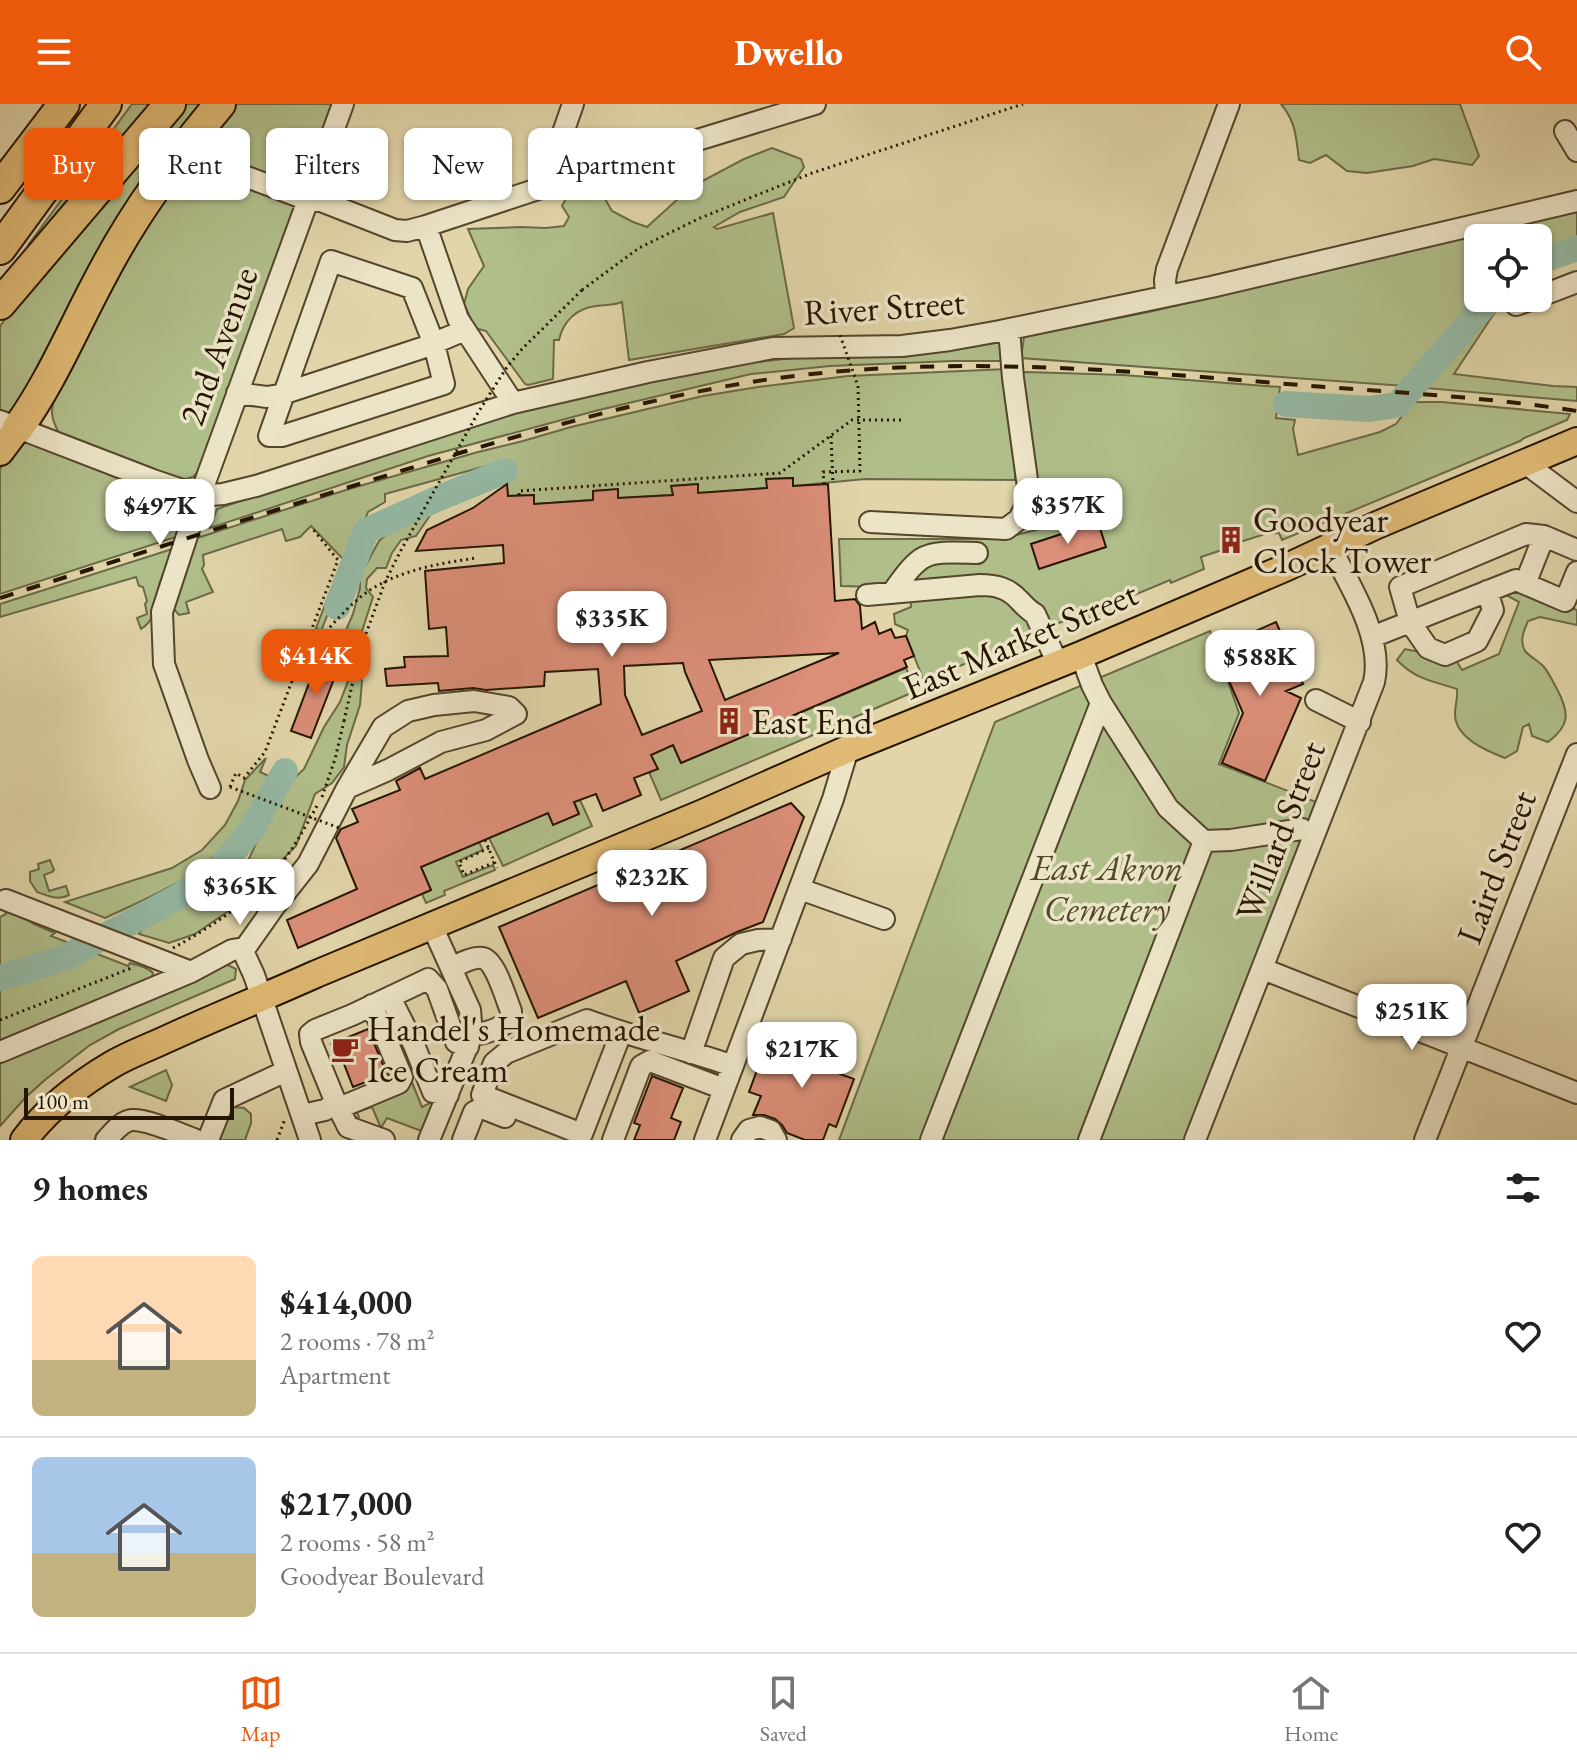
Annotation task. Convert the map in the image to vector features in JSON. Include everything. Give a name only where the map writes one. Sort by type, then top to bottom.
[{"type":"highway","points":[[0,177],[46,104]]},
{"type":"highway","points":[[0,188],[64,104]]},
{"type":"highway","points":[[0,249],[106,104]]},
{"type":"highway","points":[[0,304],[170,104]]},
{"type":"highway","points":[[6,434],[37,401],[130,224],[160,178],[220,104]]},
{"type":"main road","name":"East Market Street","points":[[24,1140],[56,1104],[113,1064],[219,1015],[703,813],[848,749],[1061,663],[1577,441]]},
{"type":"street","name":"2nd Avenue","points":[[334,128],[343,104]]},
{"type":"street","points":[[564,128],[573,104]]},
{"type":"street","points":[[703,134],[774,111],[815,104]]},
{"type":"street","points":[[1166,296],[1167,269],[1229,104]]},
{"type":"street","points":[[1565,131],[1577,151]]},
{"type":"street","points":[[308,200],[321,201],[395,230],[407,231],[528,192]]},
{"type":"street","name":"2nd Avenue","points":[[220,787],[198,760],[164,664],[162,612],[200,496],[308,200]]},
{"type":"street","name":"River Street","points":[[1511,224],[1577,201]]},
{"type":"street","points":[[426,226],[455,311],[513,403]]},
{"type":"street","name":"River Street","points":[[200,496],[256,486],[513,403],[648,372],[773,348],[902,346],[950,340],[1464,236]]},
{"type":"street","points":[[331,261],[412,288],[434,344],[444,384],[282,436],[269,436],[331,261]]},
{"type":"street","points":[[1552,292],[1577,282]]},
{"type":"street","points":[[870,522],[1006,529],[1019,519],[1025,507],[1028,487],[1009,329]]},
{"type":"street","points":[[237,393],[267,397],[283,394],[434,344],[465,330]]},
{"type":"street","points":[[6,434],[200,496]]},
{"type":"street","points":[[1525,463],[1577,502]]},
{"type":"street","points":[[1487,591],[1493,610],[1477,641],[1445,655],[1428,648],[1410,622],[1400,587],[1526,534],[1544,536],[1577,550]]},
{"type":"street","points":[[1525,584],[1544,536]]},
{"type":"street","name":"Willard Street","points":[[1195,1140],[1360,722],[1377,671],[1372,637],[1353,590],[1330,547]]},
{"type":"street","points":[[892,593],[910,567],[923,556],[940,552],[977,553]]},
{"type":"street","points":[[1372,637],[1516,580],[1565,601],[1577,572]]},
{"type":"street","points":[[867,595],[980,585],[995,585],[1008,590],[1028,609],[1026,620],[1061,663],[1092,685],[1168,808],[1204,841],[1302,829]]},
{"type":"street","points":[[1316,700],[1360,722]]},
{"type":"street","points":[[243,951],[308,864],[347,788],[383,727],[408,711],[474,701],[509,707],[516,714],[486,730],[441,742],[347,788]]},
{"type":"street","points":[[931,1140],[1101,703]]},
{"type":"street","points":[[705,1140],[833,799],[848,749]]},
{"type":"street","name":"Laird Street","points":[[1425,1140],[1577,754]]},
{"type":"street","points":[[1089,1140],[1204,841]]},
{"type":"street","points":[[800,889],[884,919]]},
{"type":"street","points":[[6,900],[191,972]]},
{"type":"street","points":[[429,1140],[470,1041],[470,1010],[432,926]]},
{"type":"street","points":[[691,1053],[724,958],[741,944],[781,939]]},
{"type":"street","points":[[0,1052],[191,972],[238,949],[243,951],[254,975],[286,1071],[297,1115],[310,1140]]},
{"type":"street","points":[[384,1140],[348,1127],[310,1034],[428,979],[437,989],[456,1042],[470,1041],[507,1024],[511,1011],[492,964],[479,957],[451,968]]},
{"type":"street","points":[[1263,969],[1577,1093]]},
{"type":"street","points":[[381,1001],[414,1045],[433,1092],[448,1095]]},
{"type":"street","points":[[297,1115],[325,1110],[399,1083],[402,1077],[381,1001]]},
{"type":"street","points":[[621,1033],[582,1134],[482,1095],[494,1063],[506,1053],[587,1020],[733,1066]]},
{"type":"street","points":[[613,1140],[641,1066],[650,1061],[724,1089]]},
{"type":"street","points":[[208,1140],[224,1100],[286,1071]]},
{"type":"street","points":[[463,1140],[474,1112],[482,1108],[567,1140]]},
{"type":"street","points":[[106,1140],[121,1125],[132,1120],[196,1140]]},
{"type":"street","points":[[742,1140],[749,1130],[760,1127],[771,1131],[776,1140]]},
{"type":"path","points":[[0,1020],[156,957],[218,921],[263,885],[281,863],[322,798],[335,759],[360,650],[385,582],[400,552],[507,367],[582,290],[639,248],[700,218],[812,173],[1023,104]]},
{"type":"path","points":[[824,484],[823,472],[860,471],[858,386],[840,335]]},
{"type":"path","points":[[519,495],[519,491],[779,476],[852,420],[904,420]]},
{"type":"path","points":[[831,436],[833,483]]},
{"type":"path","points":[[312,528],[338,560],[265,752],[244,778],[236,773],[220,787],[342,829]]},
{"type":"path","points":[[311,634],[321,637],[375,587],[427,565],[476,558]]},
{"type":"path","points":[[485,840],[497,868]]},
{"type":"path","points":[[489,848],[459,862],[464,875],[495,862]]},
{"type":"path","points":[[277,1140],[285,1119],[297,1115]]},
{"type":"green space","points":[[132,104],[162,104],[123,146],[123,128],[114,128]]},
{"type":"green space","points":[[183,104],[209,104],[194,128],[163,128]]},
{"type":"green space","points":[[231,104],[335,104],[326,128],[266,128],[266,200],[299,200],[199,471],[193,477],[182,480],[59,433],[52,415],[57,387],[139,226],[159,200],[250,200],[250,128],[213,128]]},
{"type":"green space","points":[[1281,104],[1460,104],[1479,156],[1472,165],[1434,159],[1413,166],[1367,173],[1347,171],[1326,155],[1310,163],[1299,160],[1292,124]]},
{"type":"green space","points":[[772,148],[801,159],[804,167],[784,197],[740,212],[714,227],[717,229],[773,213],[794,328],[784,334],[629,360],[622,302],[589,307],[572,317],[559,340],[554,340],[553,379],[528,385],[486,331],[475,328],[464,304],[468,289],[484,266],[468,229],[564,226],[569,217],[562,206],[565,200],[606,200],[612,211],[647,227],[677,200],[703,200],[703,181]]},
{"type":"green space","points":[[139,156],[139,200],[148,200],[11,416],[0,410],[0,326],[102,200],[123,200],[123,175]]},
{"type":"green space","points":[[61,200],[74,200],[34,243],[29,244]]},
{"type":"green space","points":[[1577,210],[1577,237],[1552,246],[1552,224],[1520,224]]},
{"type":"green space","points":[[1464,238],[1464,312],[1469,312],[1405,386],[1021,358],[1024,337],[1153,311]]},
{"type":"green space","points":[[1484,312],[1495,312],[1454,374],[1577,387],[1577,401],[1425,388],[1470,326]]},
{"type":"green space","points":[[1002,342],[1005,361],[830,366],[751,374],[595,411],[428,456],[210,528],[217,509],[492,415],[714,367],[801,357],[931,353]]},
{"type":"green space","points":[[1007,369],[1016,435],[1015,480],[865,479],[793,486],[792,478],[767,479],[767,488],[698,493],[697,484],[672,486],[673,495],[618,498],[618,489],[594,491],[593,500],[534,504],[533,495],[508,496],[504,461],[385,494],[385,502],[368,512],[321,631],[316,628],[343,559],[311,526],[300,537],[286,541],[282,529],[203,555],[202,569],[213,592],[186,602],[189,613],[179,615],[173,608],[197,538],[478,452],[703,396],[758,387],[848,376]]},
{"type":"green space","points":[[1019,373],[1123,375],[1280,387],[1276,418],[1295,420],[1293,429],[1298,455],[1380,432],[1396,424],[1412,402],[1570,414],[1567,420],[1520,441],[1282,540],[1279,533],[1240,542],[1237,531],[1221,534],[1225,549],[1201,557],[1204,569],[1110,605],[1111,609],[1078,623],[1076,617],[1050,626],[924,681],[906,636],[908,630],[895,624],[894,614],[911,607],[910,588],[841,586],[839,539],[1000,539],[1048,527],[1036,480]]},
{"type":"green space","points":[[28,440],[179,499],[183,504],[183,516],[176,537],[0,594],[0,469],[19,444]]},
{"type":"green space","points":[[413,514],[431,514],[416,536],[401,540],[386,568],[377,568],[367,579],[366,588],[373,597],[353,659],[347,663],[340,660],[340,644],[353,614],[360,576],[379,541]]},
{"type":"green space","points":[[172,549],[159,585],[156,609],[141,629],[137,618],[147,614],[147,601],[136,577],[0,617],[0,604]]},
{"type":"green space","points":[[1523,589],[1577,610],[1577,625],[1540,617],[1528,621],[1523,647],[1549,675],[1564,705],[1566,718],[1561,730],[1548,742],[1532,736],[1529,724],[1523,727],[1517,751],[1505,758],[1473,742],[1460,730],[1455,714],[1457,689],[1418,676],[1397,660],[1405,649],[1455,659],[1462,670],[1499,654],[1519,602],[1508,596],[1510,592]]},
{"type":"green space","name":"East Akron Cemetery","points":[[1210,631],[1239,713],[1219,764],[1316,802],[1184,1140],[839,1140],[995,722]]},
{"type":"green space","points":[[906,668],[916,691],[661,800],[649,772],[651,755],[673,745],[681,763]]},
{"type":"green space","points":[[350,676],[359,676],[362,681],[360,705],[347,745],[344,767],[332,783],[315,794],[296,846],[263,882],[195,934],[169,943],[139,934],[150,919],[190,900],[213,885],[233,865],[248,861],[287,785],[304,769],[340,702]]},
{"type":"green space","points":[[266,758],[260,772],[269,776],[244,821],[221,850],[192,874],[105,918],[65,902],[172,868],[202,850],[225,825],[245,780]]},
{"type":"green space","points":[[580,800],[592,826],[503,866],[489,838],[548,813],[554,824],[579,814],[574,802]]},
{"type":"green space","points":[[479,842],[483,850],[456,862],[463,877],[493,865],[495,870],[444,891],[445,895],[426,903],[422,894],[431,890],[421,867]]},
{"type":"green space","points":[[50,860],[54,870],[44,875],[49,891],[66,886],[69,895],[65,897],[37,892],[30,881],[30,872],[39,869],[38,864]]},
{"type":"green space","points":[[4,905],[55,933],[51,936],[128,966],[130,963],[145,968],[153,973],[152,977],[0,1043],[0,917],[6,914]]},
{"type":"green space","points":[[226,964],[236,969],[235,979],[119,1029],[90,1045],[26,1097],[0,1126],[0,1061]]},
{"type":"green space","points":[[166,1070],[172,1085],[166,1101],[130,1087]]},
{"type":"green space","points":[[409,1075],[422,1107],[432,1102],[436,1110],[424,1132],[387,1118],[381,1128],[372,1107],[357,1112],[359,1117],[354,1119],[350,1110]]},
{"type":"green space","points":[[232,1107],[244,1108],[251,1114],[245,1140],[219,1140],[229,1111]]},
{"type":"building","name":"East End","points":[[793,478],[793,486],[828,484],[835,601],[855,599],[860,606],[862,629],[875,622],[879,634],[891,629],[895,638],[906,636],[914,656],[904,660],[907,667],[681,763],[673,745],[651,755],[658,769],[634,778],[641,795],[603,811],[596,794],[574,802],[579,814],[553,825],[548,813],[421,867],[431,890],[298,948],[287,920],[357,889],[336,838],[341,829],[358,822],[352,809],[400,790],[396,781],[420,768],[425,779],[601,704],[598,669],[545,672],[544,686],[439,691],[438,683],[387,686],[385,669],[405,667],[404,657],[448,656],[446,627],[429,629],[425,571],[504,563],[503,545],[416,551],[427,530],[473,508],[507,484],[508,496],[534,495],[534,504],[593,500],[593,491],[618,489],[618,498],[673,495],[671,486],[698,484],[698,493],[767,488],[766,479]],"holes":[[[839,653],[725,700],[709,660]],[[683,663],[702,711],[642,735],[625,695],[624,666]]]},
{"type":"building","points":[[1098,522],[1106,547],[1039,569],[1031,544]]},
{"type":"building","points":[[1276,622],[1303,684],[1286,691],[1301,698],[1265,781],[1222,763],[1243,713],[1215,649]]},
{"type":"building","points":[[323,656],[343,663],[311,738],[291,731],[314,670],[317,672]]},
{"type":"building","points":[[791,803],[804,817],[763,922],[676,961],[689,991],[639,1013],[626,981],[538,1018],[499,927]]},
{"type":"building","points":[[368,1029],[387,1074],[353,1087],[342,1059],[337,1060],[331,1044]]},
{"type":"building","points":[[784,1039],[845,1062],[840,1074],[854,1079],[836,1127],[829,1124],[823,1140],[805,1140],[787,1133],[775,1119],[753,1115],[761,1096],[749,1092],[763,1054],[776,1059]]},
{"type":"building","points":[[652,1076],[683,1088],[671,1118],[681,1122],[674,1140],[634,1140],[640,1125],[634,1123]]},
{"type":"waterway","points":[[1552,257],[1577,248]]},
{"type":"waterway","points":[[1286,404],[1369,409],[1397,405],[1479,312]]},
{"type":"waterway","points":[[337,607],[366,531],[505,471]]},
{"type":"waterway","points":[[0,978],[64,958],[176,898],[218,871],[251,830],[285,771]]},
{"type":"railway","points":[[0,598],[527,434],[656,400],[793,376],[934,366],[1075,369],[1432,395],[1577,411]]},
{"type":"place","name":"Goodyear Clock Tower","points":[[1231,540]]},
{"type":"place","name":"East End","points":[[729,721]]},
{"type":"place","name":"Handel's Homemade Ice Cream","points":[[345,1049]]}]
